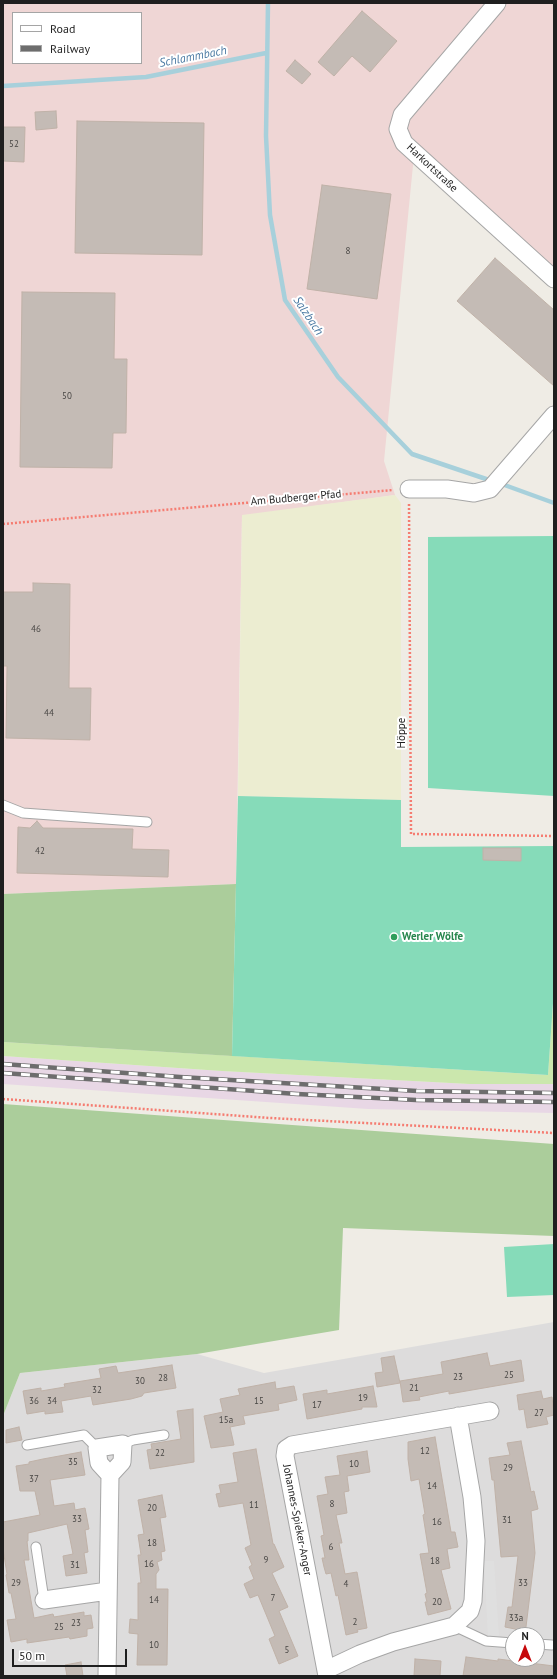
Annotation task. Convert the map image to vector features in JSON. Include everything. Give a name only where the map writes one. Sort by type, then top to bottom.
[{"type":"street","name":"Harkortstraße","points":[[497,3],[402,115],[398,129],[404,143],[554,280]]},
{"type":"street","points":[[409,489],[447,489],[474,493],[490,489],[554,415]]},
{"type":"street","name":"Johannes-Spieker-Anger","points":[[458,1416],[472,1497],[476,1541],[473,1601],[470,1611],[454,1626],[393,1642],[360,1654],[327,1673],[285,1456],[286,1449],[292,1445],[458,1416],[490,1411]]},
{"type":"street","points":[[107,1676],[110,1475],[122,1462],[123,1444],[97,1448],[99,1463],[110,1475]]},
{"type":"street","points":[[44,1600],[108,1590]]},
{"type":"lane","points":[[3,805],[23,813],[147,822]]},
{"type":"lane","points":[[27,1445],[84,1435],[97,1448]]},
{"type":"lane","points":[[123,1444],[133,1440],[164,1435]]},
{"type":"lane","points":[[36,1547],[44,1600]]},
{"type":"lane","points":[[454,1626],[486,1641],[505,1642]]},
{"type":"lane","points":[[545,1645],[552,1645]]},
{"type":"path","name":"Am Budberger Pfad","points":[[3,524],[409,489]]},
{"type":"path","name":"Höppe","points":[[409,489],[411,834],[554,836]]},
{"type":"path","points":[[3,1098],[270,1118],[554,1133]]},
{"type":"shaded area","points":[[3,3],[554,3],[554,288],[414,155],[384,461],[395,495],[242,516],[236,884],[3,894]]},
{"type":"shaded area","points":[[3,1056],[222,1071],[470,1084],[554,1084],[554,1113],[368,1109],[3,1084]]},
{"type":"shaded area","points":[[554,1322],[554,1676],[3,1676],[3,1416],[20,1373],[197,1354],[264,1373]]},
{"type":"shaded area","points":[[484,1561],[494,1561],[499,1637],[488,1637]]},
{"type":"green space","points":[[395,495],[401,503],[401,800],[238,796],[242,515]]},
{"type":"green space","points":[[554,536],[554,796],[428,788],[428,537]]},
{"type":"green space","name":"Werler Wölfe","points":[[238,796],[401,800],[401,847],[554,846],[554,989],[548,1075],[232,1056]]},
{"type":"green space","points":[[236,884],[232,1056],[3,1042],[3,894]]},
{"type":"green space","points":[[554,989],[554,1084],[470,1084],[222,1071],[3,1056],[3,1042],[548,1075]]},
{"type":"green space","points":[[3,1104],[554,1144],[554,1236],[343,1228],[339,1330],[197,1354],[20,1373],[3,1416]]},
{"type":"green space","points":[[554,1244],[554,1295],[507,1297],[504,1247]]},
{"type":"building","points":[[362,11],[397,41],[370,72],[352,56],[334,76],[318,62]]},
{"type":"building","points":[[295,60],[311,74],[302,84],[286,71]]},
{"type":"building","points":[[56,111],[57,128],[36,130],[35,112]]},
{"type":"building","points":[[77,121],[204,123],[202,255],[75,253]]},
{"type":"building","points":[[3,127],[25,127],[24,162],[3,161]]},
{"type":"building","points":[[322,185],[391,194],[377,299],[307,289]]},
{"type":"building","points":[[495,258],[554,310],[554,386],[457,301]]},
{"type":"building","points":[[22,292],[115,293],[114,359],[127,359],[126,433],[113,433],[112,468],[20,467]]},
{"type":"building","points":[[33,583],[70,584],[69,688],[91,688],[90,740],[6,738],[7,666],[3,666],[3,592],[33,592]]},
{"type":"building","points":[[37,821],[43,828],[133,829],[132,849],[169,850],[168,877],[17,873],[18,827],[30,828]]},
{"type":"building","points":[[483,848],[521,848],[521,861],[483,860]]},
{"type":"building","points":[[487,1353],[490,1366],[521,1360],[524,1381],[449,1394],[449,1391],[419,1397],[420,1400],[403,1402],[400,1381],[443,1374],[441,1362]]},
{"type":"building","points":[[394,1356],[400,1383],[377,1387],[375,1373],[383,1372],[381,1358]]},
{"type":"building","points":[[172,1365],[176,1388],[144,1393],[142,1396],[131,1399],[93,1405],[91,1396],[61,1401],[63,1412],[45,1414],[45,1411],[27,1414],[23,1391],[41,1388],[41,1391],[65,1387],[64,1384],[101,1378],[99,1369],[116,1366],[118,1373]]},
{"type":"building","points":[[275,1382],[276,1389],[294,1386],[297,1400],[278,1404],[279,1410],[243,1416],[245,1424],[230,1427],[234,1445],[211,1448],[204,1416],[223,1412],[220,1399],[240,1395],[238,1389]]},
{"type":"building","points":[[373,1386],[377,1407],[362,1407],[362,1409],[307,1419],[303,1394],[327,1390],[327,1394]]},
{"type":"building","points":[[541,1391],[543,1399],[552,1397],[554,1415],[546,1417],[548,1424],[527,1428],[524,1409],[519,1410],[517,1395]]},
{"type":"building","points":[[193,1409],[194,1462],[150,1469],[147,1450],[152,1449],[151,1444],[181,1439],[177,1411]]},
{"type":"building","points":[[19,1427],[22,1440],[6,1443],[6,1430]]},
{"type":"building","points":[[435,1437],[451,1532],[455,1532],[458,1547],[447,1549],[450,1568],[441,1570],[451,1609],[428,1615],[425,1602],[427,1602],[425,1594],[427,1593],[420,1554],[429,1553],[423,1515],[425,1514],[419,1479],[411,1481],[408,1459],[408,1442]]},
{"type":"building","points":[[521,1441],[531,1492],[534,1491],[538,1509],[531,1511],[535,1553],[526,1627],[505,1627],[508,1607],[512,1607],[518,1556],[501,1557],[494,1480],[492,1480],[489,1458],[510,1455],[507,1443]]},
{"type":"building","points":[[256,1449],[273,1544],[284,1567],[272,1573],[288,1607],[279,1611],[298,1656],[279,1664],[269,1639],[275,1636],[258,1595],[250,1598],[244,1584],[254,1579],[249,1567],[252,1565],[245,1548],[251,1545],[243,1503],[219,1507],[216,1494],[221,1493],[219,1485],[238,1482],[233,1453]]},
{"type":"building","points":[[367,1451],[370,1472],[347,1476],[349,1491],[344,1492],[347,1513],[336,1515],[342,1543],[339,1543],[345,1574],[357,1572],[367,1628],[357,1630],[358,1632],[346,1635],[338,1595],[336,1596],[331,1573],[326,1574],[322,1558],[325,1558],[321,1536],[324,1535],[317,1496],[328,1494],[325,1477],[340,1475],[337,1456]]},
{"type":"building","points":[[81,1452],[85,1475],[50,1480],[54,1506],[74,1503],[75,1510],[85,1508],[89,1529],[85,1530],[88,1552],[84,1553],[87,1573],[66,1576],[63,1556],[73,1554],[67,1524],[28,1533],[27,1541],[29,1560],[24,1560],[34,1618],[53,1614],[54,1617],[84,1612],[84,1616],[91,1615],[93,1628],[87,1629],[87,1636],[70,1639],[69,1637],[27,1643],[27,1639],[11,1642],[7,1620],[16,1619],[6,1575],[3,1549],[3,1522],[40,1515],[35,1491],[20,1491],[16,1466]]},
{"type":"building","points":[[162,1495],[166,1517],[160,1518],[165,1551],[161,1552],[162,1560],[157,1562],[159,1570],[156,1574],[156,1589],[168,1589],[167,1665],[137,1665],[138,1634],[129,1633],[130,1619],[138,1620],[138,1583],[141,1583],[138,1555],[141,1555],[138,1535],[144,1534],[138,1500]]},
{"type":"building","points":[[466,1657],[498,1661],[498,1659],[505,1660],[505,1667],[545,1667],[545,1665],[554,1666],[554,1676],[463,1676]]},
{"type":"building","points":[[415,1659],[441,1661],[440,1676],[414,1676]]},
{"type":"building","points":[[81,1662],[83,1676],[67,1676],[65,1665]]},
{"type":"waterway","name":"Salzbach","points":[[268,3],[266,136],[270,215],[285,300],[338,377],[412,454],[492,481]]},
{"type":"waterway","name":"Schlammbach","points":[[3,86],[146,77],[266,53]]},
{"type":"waterway","name":"Salzbach","points":[[499,483],[554,503]]},
{"type":"railway","points":[[3,1064],[180,1077],[417,1091],[554,1093]]},
{"type":"railway","points":[[3,1073],[297,1094],[416,1100],[554,1102]]},
{"type":"place","name":"Werler Wölfe","points":[[394,937]]}]
